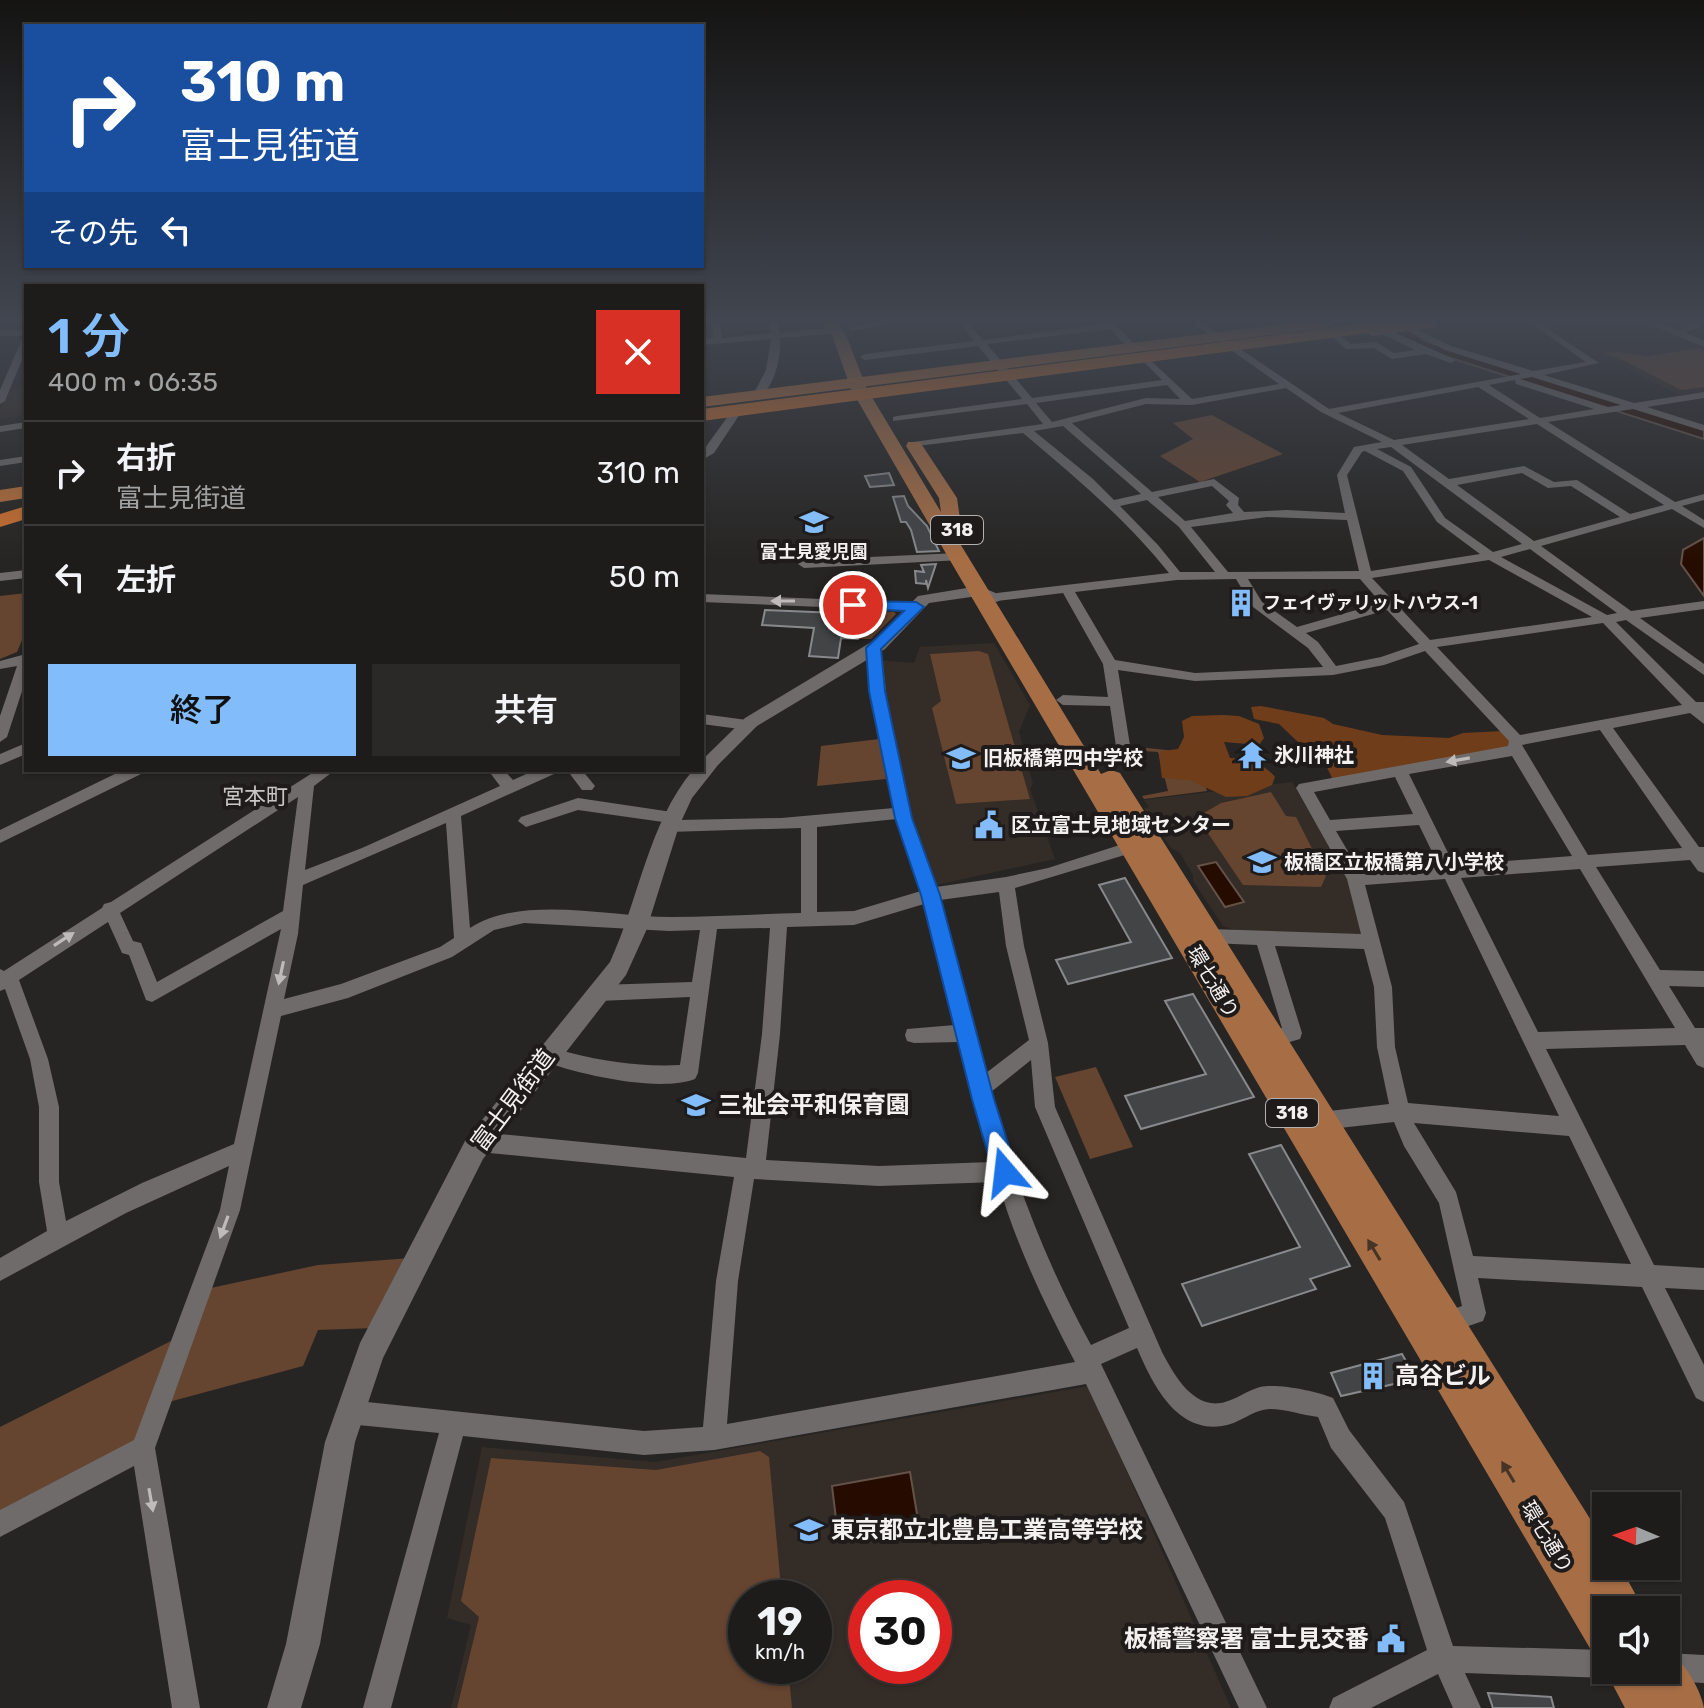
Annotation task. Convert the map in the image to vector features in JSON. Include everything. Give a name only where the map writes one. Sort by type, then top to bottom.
[{"type":"highway","points":[[704,416],[772,403]]},
{"type":"highway","points":[[704,417],[777,403]]},
{"type":"highway","points":[[704,417],[809,403]]},
{"type":"highway","points":[[704,405],[729,410]]},
{"type":"highway","points":[[0,496],[24,492]]},
{"type":"highway","points":[[0,509],[24,503]]},
{"type":"highway","points":[[0,523],[24,515]]},
{"type":"main road","points":[[859,403],[912,494],[947,525]]},
{"type":"main road","name":"環七通り","points":[[869,403],[911,459],[1132,847],[1592,1612]]},
{"type":"main road","points":[[887,403],[897,419],[911,459]]},
{"type":"main road","name":"環七通り","points":[[947,525],[958,557],[1063,700],[1614,1596]]},
{"type":"main road","points":[[1635,1684],[1650,1708]]},
{"type":"main road","points":[[1668,1684],[1683,1708]]},
{"type":"street","points":[[897,419],[1016,403]]},
{"type":"street","points":[[1030,403],[1050,426]]},
{"type":"street","points":[[911,459],[1139,403]]},
{"type":"street","points":[[1314,403],[1394,444],[1704,671]]},
{"type":"street","points":[[1328,412],[1378,403]]},
{"type":"street","points":[[1510,403],[1704,525]]},
{"type":"street","points":[[1587,403],[1610,410]]},
{"type":"street","points":[[1623,403],[1704,428]]},
{"type":"street","points":[[1655,403],[1358,449],[1342,475],[1365,575],[1517,745],[1654,978],[1697,1036],[1704,1059]]},
{"type":"street","points":[[706,454],[729,410]]},
{"type":"street","points":[[1065,422],[1183,525],[1223,574]]},
{"type":"street","points":[[0,429],[24,425]]},
{"type":"street","points":[[1027,431],[1089,481],[1177,576]]},
{"type":"street","points":[[1367,448],[1407,469],[1441,520],[1491,556],[1607,620],[1701,710]]},
{"type":"street","points":[[0,463],[24,459]]},
{"type":"street","points":[[1448,483],[1524,469],[1552,486],[1573,482],[1626,516]]},
{"type":"street","points":[[1112,504],[1214,482],[1235,500],[1232,505],[1240,514]]},
{"type":"street","points":[[707,599],[916,607],[930,596],[1067,589],[1177,576],[1365,575],[1491,556],[1626,516],[1704,497]]},
{"type":"street","points":[[1183,525],[1240,514],[1307,512],[1351,517]]},
{"type":"street","points":[[804,564],[958,557]]},
{"type":"street","points":[[0,577],[24,574]]},
{"type":"street","points":[[1239,574],[1257,604],[1313,645],[1333,671]]},
{"type":"street","points":[[1067,589],[1110,664],[1125,758],[1100,760]]},
{"type":"street","points":[[1296,632],[1389,605]]},
{"type":"street","points":[[1110,664],[1195,677],[1333,671],[1384,661],[1427,646],[1704,605]]},
{"type":"street","name":"富士見街道","points":[[704,771],[747,725],[874,648],[916,607]]},
{"type":"street","points":[[874,648],[884,734],[902,813],[930,895],[980,1089],[1017,1213],[1053,1298],[1089,1365],[1253,1708]]},
{"type":"street","points":[[0,665],[24,659]]},
{"type":"street","points":[[0,737],[22,686]]},
{"type":"street","points":[[1063,700],[1074,698],[1116,702]]},
{"type":"street","points":[[1448,1322],[1475,1313],[1449,1199],[1411,1139],[1400,1112],[1386,1047],[1383,987],[1355,879],[1304,788],[1400,771],[1603,724],[1701,710]]},
{"type":"street","points":[[704,719],[747,725]]},
{"type":"street","points":[[1603,724],[1701,858]]},
{"type":"street","points":[[0,760],[24,749]]},
{"type":"street","points":[[1400,771],[1704,1390]]},
{"type":"street","points":[[0,837],[132,772]]},
{"type":"street","points":[[1,980],[325,772]]},
{"type":"street","points":[[497,772],[510,787]]},
{"type":"street","points":[[295,881],[544,772]]},
{"type":"street","points":[[576,772],[587,786]]},
{"type":"street","name":"富士見街道","points":[[284,1708],[303,1644],[348,1412],[391,1307],[479,1142],[618,968],[637,922],[670,822],[690,786],[703,772]]},
{"type":"street","points":[[186,1708],[143,1448],[230,1210],[291,915],[307,785]]},
{"type":"street","points":[[526,821],[578,804],[670,822],[809,821],[902,813]]},
{"type":"street","points":[[453,813],[463,941]]},
{"type":"street","points":[[1325,826],[1423,819]]},
{"type":"street","points":[[809,821],[809,920]]},
{"type":"street","points":[[273,1010],[342,992],[446,952],[490,924],[524,916],[709,924],[854,918],[930,895],[1006,884],[1132,847]]},
{"type":"street","points":[[1355,879],[1701,858]]},
{"type":"street","points":[[1006,884],[1015,946],[1039,1043],[1045,1107],[1162,1378],[1171,1392],[1189,1407],[1218,1415],[1265,1397],[1325,1406],[1340,1439],[1395,1511],[1444,1659],[1467,1708]]},
{"type":"street","points":[[110,909],[128,948],[135,948],[152,994],[291,915]]},
{"type":"street","points":[[714,1438],[727,1281],[751,1168],[771,1034],[779,921]]},
{"type":"street","points":[[547,1054],[560,1060],[623,1069],[676,1075],[688,1073],[709,924]]},
{"type":"street","points":[[1210,936],[1373,942]]},
{"type":"street","points":[[1264,938],[1293,1033],[1272,1039]]},
{"type":"street","points":[[1654,978],[1704,979]]},
{"type":"street","points":[[1,980],[11,981],[39,1059],[49,1107],[49,1182],[58,1235]]},
{"type":"street","points":[[599,993],[701,989]]},
{"type":"street","points":[[914,1035],[965,1033]]},
{"type":"street","points":[[1532,1041],[1697,1036]]},
{"type":"street","points":[[980,1089],[1039,1043]]},
{"type":"street","points":[[1321,1121],[1400,1112],[1573,1127]]},
{"type":"street","points":[[479,1142],[751,1168],[879,1176],[1005,1172]]},
{"type":"street","points":[[0,1270],[58,1235],[188,1173],[242,1151]]},
{"type":"street","points":[[1465,1266],[1704,1279]]},
{"type":"street","points":[[348,1412],[644,1443],[714,1438],[1089,1365],[1143,1334]]},
{"type":"street","points":[[377,1708],[454,1423]]},
{"type":"street","points":[[0,1524],[143,1448]]},
{"type":"street","points":[[1343,1708],[1430,1662],[1444,1659],[1592,1664]]},
{"type":"street","points":[[1680,1668],[1704,1669]]},
{"type":"shaded area","points":[[2,403],[24,403],[24,415],[0,419]]},
{"type":"shaded area","points":[[1590,403],[1618,403],[1704,430],[1704,439]]},
{"type":"shaded area","points":[[1212,415],[1283,454],[1200,482],[1160,456],[1193,439],[1173,423]]},
{"type":"shaded area","points":[[1704,538],[1704,596],[1681,564],[1683,550]]},
{"type":"shaded area","points":[[24,593],[24,636],[17,652],[0,659],[0,596]]},
{"type":"shaded area","points":[[867,612],[896,614],[871,639],[858,639],[861,619],[866,619]]},
{"type":"shaded area","name":"旧板橋第四中学校","points":[[994,643],[1030,705],[1019,732],[1033,784],[1030,789],[1055,859],[936,885],[908,813],[881,695],[879,660],[914,663],[920,647]]},
{"type":"shaded area","points":[[979,651],[988,654],[1030,799],[956,804],[932,708],[941,701],[930,654]]},
{"type":"shaded area","points":[[1261,706],[1324,718],[1333,724],[1382,735],[1449,738],[1463,733],[1503,731],[1511,741],[1510,747],[1333,780],[1323,759],[1336,758],[1330,746],[1298,742],[1279,724],[1254,719],[1251,707]]},
{"type":"shaded area","points":[[1192,716],[1239,716],[1259,724],[1264,738],[1259,745],[1224,742],[1230,758],[1255,763],[1271,772],[1275,777],[1272,785],[1247,796],[1226,797],[1190,780],[1162,778],[1159,755],[1162,751],[1178,749],[1184,737],[1182,721]]},
{"type":"shaded area","points":[[879,739],[886,779],[817,786],[821,746]]},
{"type":"shaded area","points":[[1128,746],[1195,753],[1207,791],[1144,799],[1142,796],[1168,791],[1158,752],[1128,750]]},
{"type":"shaded area","name":"板橋区立板橋第八小学校","points":[[1292,782],[1344,872],[1361,913],[1365,932],[1355,937],[1240,932],[1223,926],[1193,881],[1193,875],[1180,853],[1171,848],[1144,808],[1149,807],[1144,800]]},
{"type":"shaded area","points":[[1271,792],[1286,816],[1296,817],[1326,876],[1321,887],[1243,885],[1197,817],[1221,803]]},
{"type":"shaded area","points":[[1216,862],[1244,902],[1225,907],[1198,866]]},
{"type":"shaded area","points":[[1096,1067],[1133,1147],[1090,1159],[1055,1077]]},
{"type":"shaded area","points":[[411,1258],[375,1328],[318,1330],[303,1366],[165,1403],[206,1289],[318,1265]]},
{"type":"shaded area","points":[[181,1336],[143,1448],[0,1523],[0,1427]]},
{"type":"shaded area","name":"東京都立北豊島工業高等学校","points":[[1089,1386],[1231,1708],[451,1708],[471,1625],[447,1618],[482,1447],[655,1462]]},
{"type":"shaded area","points":[[760,1451],[769,1457],[780,1580],[728,1580],[728,1684],[790,1684],[792,1708],[457,1708],[479,1617],[461,1601],[491,1458],[656,1470]]},
{"type":"shaded area","points":[[910,1472],[918,1520],[838,1535],[832,1486]]},
{"type":"building","points":[[889,473],[894,485],[870,487],[865,476]]},
{"type":"building","points":[[904,496],[908,506],[927,526],[939,551],[917,552],[911,530],[906,522],[901,522],[893,497]]},
{"type":"building","points":[[936,564],[928,588],[926,580],[926,584],[916,583],[915,571],[924,572],[921,565]]},
{"type":"building","points":[[765,610],[861,614],[858,639],[841,638],[838,658],[809,656],[814,628],[762,625]]},
{"type":"building","points":[[1125,878],[1172,958],[1068,984],[1056,960],[1131,942],[1099,885]]},
{"type":"building","points":[[1193,994],[1254,1097],[1141,1129],[1125,1096],[1206,1074],[1165,1001]]},
{"type":"building","points":[[1281,1145],[1350,1266],[1310,1279],[1316,1289],[1202,1326],[1182,1284],[1300,1247],[1249,1154]]},
{"type":"building","name":"高谷ビル","points":[[1402,1354],[1416,1379],[1341,1396],[1331,1373]]},
{"type":"building","points":[[1488,1693],[1551,1697],[1554,1708],[1493,1708]]},
{"type":"place","name":"富士見愛児園","points":[[814,522]]},
{"type":"place","name":"フェイヴァリットハウス-1","points":[[1241,603]]},
{"type":"place","name":"氷川神社","points":[[1252,755]]},
{"type":"place","name":"旧板橋第四中学校","points":[[961,758]]},
{"type":"place","name":"区立富士見地域センター","points":[[989,825]]},
{"type":"place","name":"板橋区立板橋第八小学校","points":[[1262,862]]},
{"type":"place","name":"三祉会平和保育園","points":[[696,1105]]},
{"type":"place","name":"高谷ビル","points":[[1373,1376]]},
{"type":"place","name":"東京都立北豊島工業高等学校","points":[[809,1530]]},
{"type":"place","name":"板橋警察署 富士見交番","points":[[1391,1639]]},
{"type":"district","name":"宮本町","points":[[255,796]]},
{"type":"route","points":[[853,605],[916,607],[874,648],[877,691],[904,818],[930,895],[1005,1172]]}]
